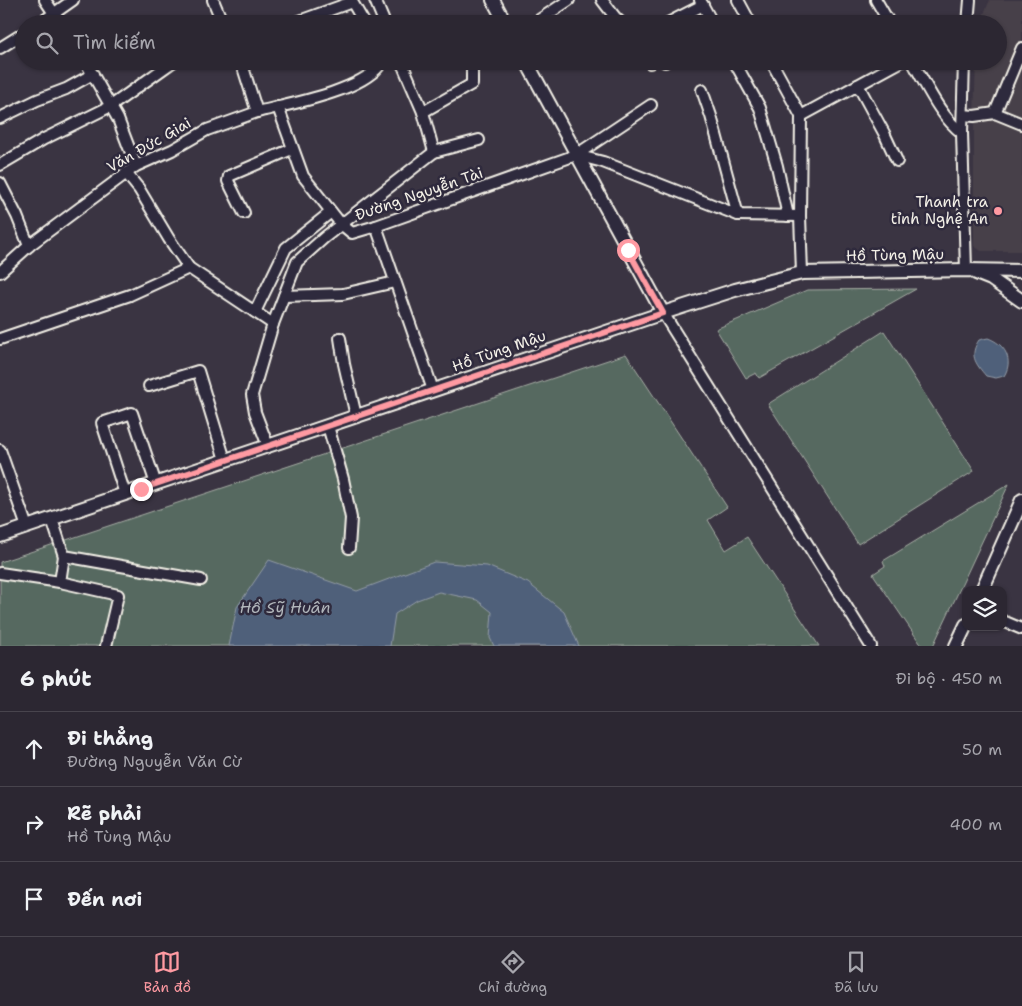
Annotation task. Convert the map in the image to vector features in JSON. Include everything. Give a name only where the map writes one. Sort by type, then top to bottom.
[{"type":"main road","points":[[493,0],[501,15]]},
{"type":"main road","points":[[531,70],[663,313]]},
{"type":"main road","points":[[966,270],[991,279],[1022,301]]},
{"type":"main road","name":"Hồ Tùng Mậu","points":[[0,536],[735,290],[802,273],[966,270],[1022,271]]},
{"type":"main road","points":[[984,586],[1022,500]]},
{"type":"main road","points":[[956,646],[963,631]]},
{"type":"street","points":[[45,0],[55,14],[73,0]]},
{"type":"street","points":[[213,0],[219,15]]},
{"type":"street","points":[[375,0],[381,15]]},
{"type":"street","points":[[547,15],[570,0]]},
{"type":"street","points":[[602,0],[614,15]]},
{"type":"street","points":[[738,0],[746,15]]},
{"type":"street","points":[[876,0],[885,15]]},
{"type":"street","points":[[969,15],[970,0]]},
{"type":"street","points":[[314,15],[351,1],[359,15]]},
{"type":"street","points":[[681,15],[702,3],[708,15]]},
{"type":"street","points":[[0,48],[15,39]]},
{"type":"street","points":[[995,113],[1022,48]]},
{"type":"street","points":[[90,70],[123,130],[136,166]]},
{"type":"street","points":[[0,165],[44,138],[111,106],[161,70]]},
{"type":"street","points":[[243,70],[257,112]]},
{"type":"street","name":"Văn Đức Giai","points":[[0,272],[29,246],[136,166],[172,150],[206,130],[257,112],[327,95],[372,74],[376,70]]},
{"type":"street","points":[[405,70],[423,112],[434,152]]},
{"type":"street","points":[[423,112],[472,84],[472,70]]},
{"type":"street","points":[[739,70],[760,108],[777,166],[788,216]]},
{"type":"street","points":[[776,70],[801,116],[800,216],[802,273]]},
{"type":"street","points":[[801,116],[886,70]]},
{"type":"street","points":[[917,70],[944,116],[962,133]]},
{"type":"street","points":[[964,70],[962,133],[966,270]]},
{"type":"street","points":[[0,118],[37,100],[66,89],[92,74]]},
{"type":"street","points":[[858,86],[897,161]]},
{"type":"street","points":[[702,90],[738,215]]},
{"type":"street","name":"Đường Nguyễn Tài","points":[[268,446],[255,412],[252,395],[273,324],[297,262],[341,224],[352,233],[376,226],[576,154],[651,104]]},
{"type":"street","points":[[278,107],[303,176],[341,224],[434,152],[479,140]]},
{"type":"street","points":[[963,115],[974,116],[995,113],[1022,124]]},
{"type":"street","points":[[244,213],[228,181],[229,176],[292,149]]},
{"type":"street","points":[[576,154],[603,162],[738,215],[800,216]]},
{"type":"street","points":[[126,173],[139,189],[189,268],[273,324]]},
{"type":"street","points":[[0,183],[17,216],[29,246]]},
{"type":"street","points":[[255,312],[286,248],[332,212]]},
{"type":"street","points":[[376,226],[433,390]]},
{"type":"street","points":[[0,339],[130,295],[189,268]]},
{"type":"street","points":[[284,296],[343,294],[395,282]]},
{"type":"street","points":[[663,313],[871,646]]},
{"type":"street","points":[[340,338],[356,416]]},
{"type":"street","points":[[149,386],[198,371],[225,460]]},
{"type":"street","points":[[125,494],[102,423],[132,413],[156,484]]},
{"type":"street","points":[[328,426],[343,479],[351,518],[349,548]]},
{"type":"street","points":[[0,450],[27,527]]},
{"type":"street","points":[[52,519],[64,556],[60,582]]},
{"type":"street","points":[[64,556],[202,580]]},
{"type":"street","points":[[0,573],[60,582],[118,595],[106,646]]},
{"type":"street","points":[[1007,623],[1022,629]]},
{"type":"shaded area","points":[[990,0],[1022,0],[1022,251],[981,251],[974,246],[976,70],[1007,70],[1007,15],[983,15]]},
{"type":"green space","points":[[916,289],[759,378],[756,373],[746,378],[716,329],[807,290]]},
{"type":"green space","points":[[884,331],[974,471],[858,544],[768,404]]},
{"type":"green space","points":[[626,354],[727,507],[708,520],[726,550],[747,537],[819,646],[0,646],[0,562]]},
{"type":"green space","points":[[1009,484],[933,646],[922,646],[873,574],[885,566],[883,561]]},
{"type":"water","points":[[988,338],[999,344],[1006,353],[1008,364],[1004,376],[996,378],[986,376],[976,363],[974,350],[976,345],[979,340]]},
{"type":"water","name":"Hồ Sỹ Huân","points":[[269,560],[357,591],[434,562],[487,566],[528,583],[564,612],[579,646],[494,646],[490,638],[492,612],[477,600],[439,592],[417,600],[395,614],[390,646],[229,646],[237,607]]},
{"type":"place","name":"Thanh tra tỉnh Nghệ An","points":[[998,211]]},
{"type":"route","points":[[141,489],[663,313],[628,250]]}]
